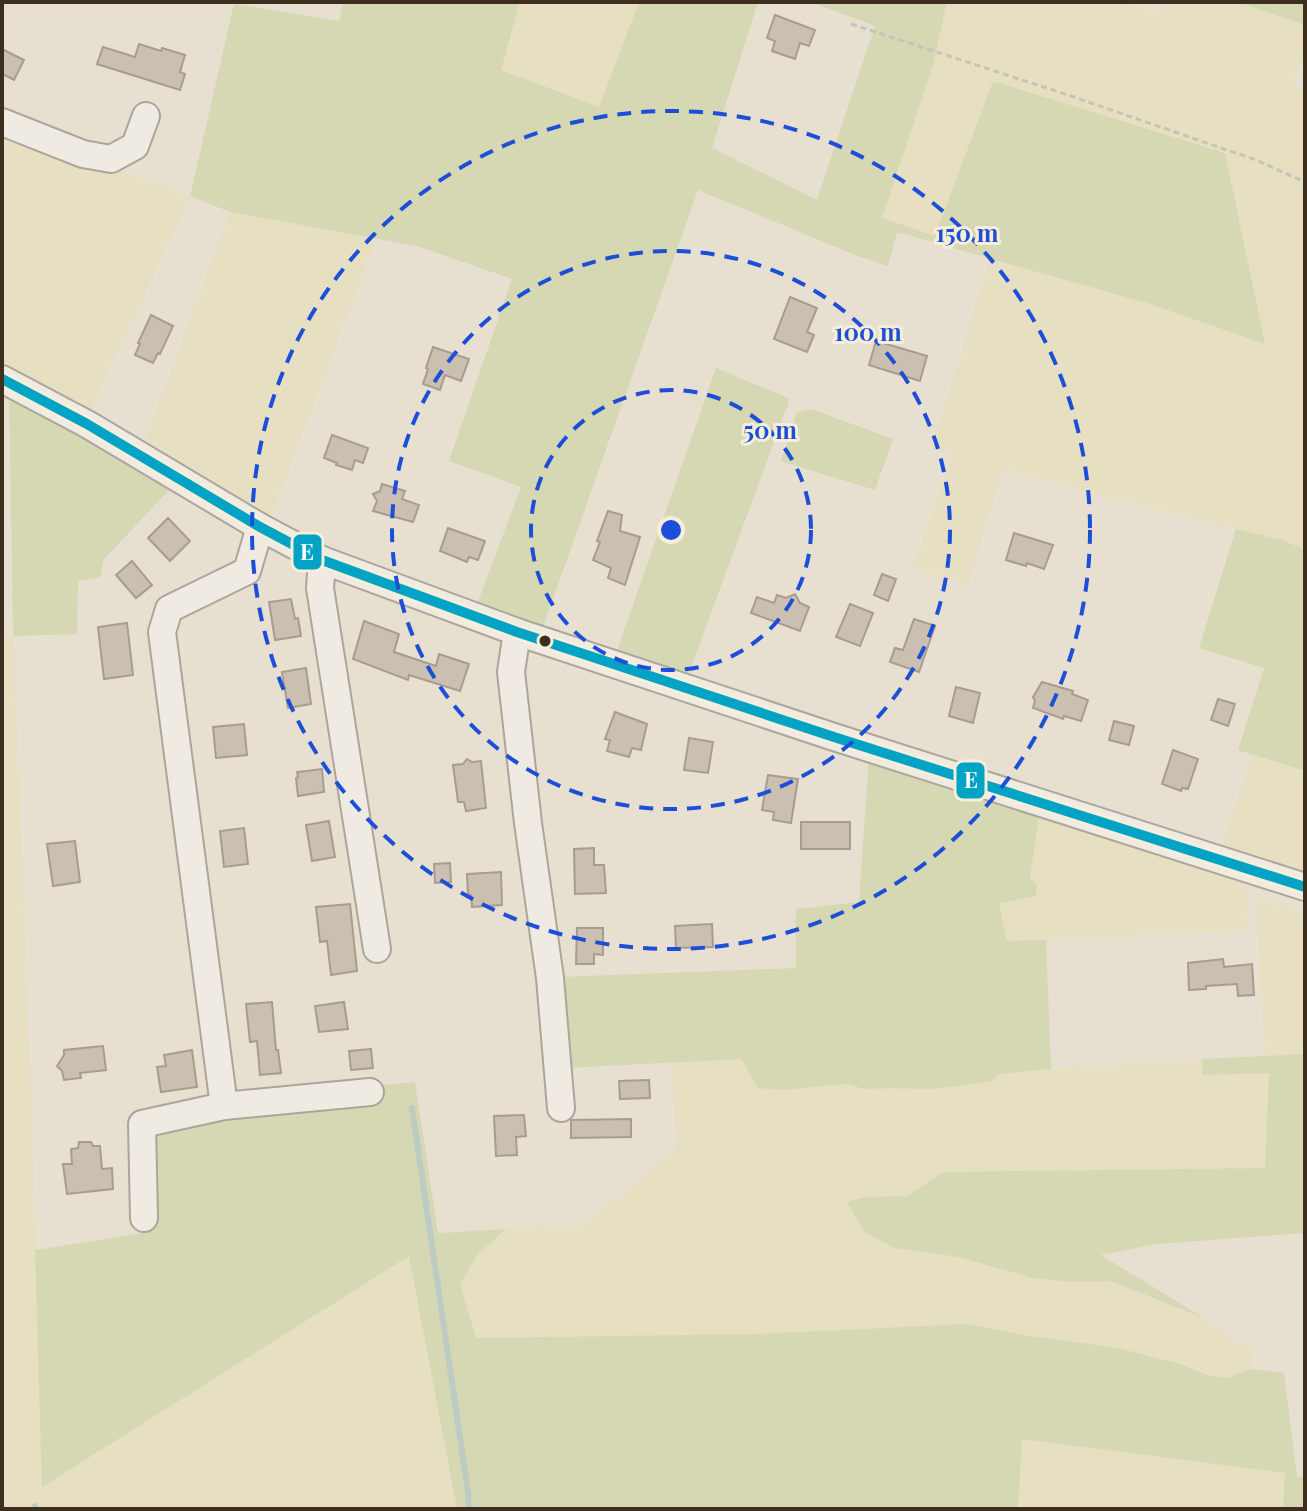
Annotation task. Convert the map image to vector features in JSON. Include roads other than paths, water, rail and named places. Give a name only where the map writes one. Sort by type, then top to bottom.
[{"type":"street","points":[[2,122],[83,154],[111,159],[135,146],[146,116]]},
{"type":"street","points":[[2,379],[87,424],[260,527],[322,560],[517,632],[1305,887]]},
{"type":"street","points":[[224,1106],[162,632],[169,609],[247,571],[260,527]]},
{"type":"street","points":[[322,560],[320,588],[377,949]]},
{"type":"street","points":[[517,632],[511,672],[522,779],[550,978],[561,1108]]},
{"type":"street","points":[[144,1218],[142,1124],[224,1106],[370,1092]]},
{"type":"waterway","points":[[412,1108],[469,1509]]}]
